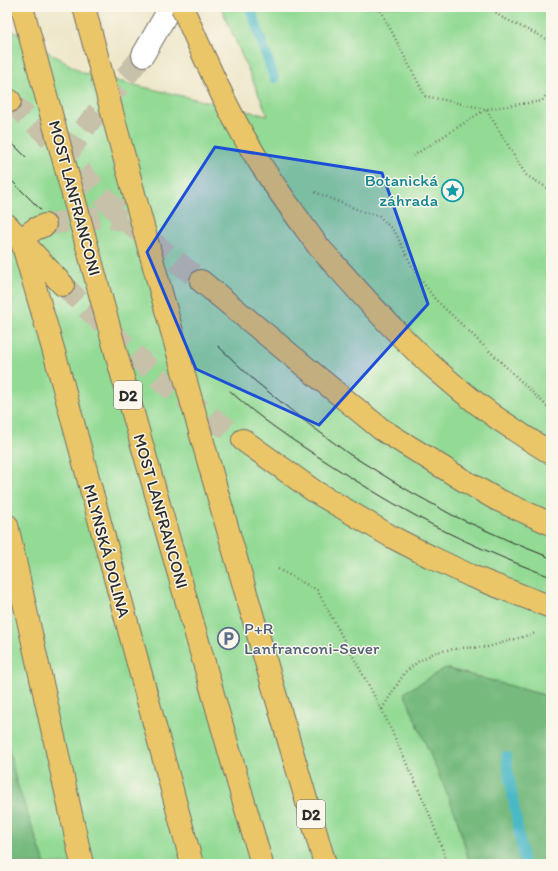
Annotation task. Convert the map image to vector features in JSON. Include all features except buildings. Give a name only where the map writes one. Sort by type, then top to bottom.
[{"type":"main road","name":"MOST LANFRANCONI","points":[[22,7],[123,378],[262,864]]},
{"type":"main road","name":"D2","points":[[84,7],[208,462],[246,597],[325,864]]},
{"type":"main road","points":[[175,10],[217,84],[238,127],[268,177],[318,246],[385,319],[439,373],[470,398],[551,453]]},
{"type":"main road","points":[[14,232],[35,229],[45,225]]},
{"type":"main road","points":[[14,232],[63,285]]},
{"type":"main road","name":"MLYNSKÁ DOLINA","points":[[14,232],[56,359],[192,864]]},
{"type":"main road","points":[[201,280],[381,429],[463,480],[496,498],[551,524]]},
{"type":"main road","points":[[243,440],[314,491],[392,537],[471,576],[551,607]]},
{"type":"main road","points":[[7,526],[81,862]]},
{"type":"lane","points":[[143,55],[175,10]]},
{"type":"path","points":[[379,7],[424,96],[486,109],[542,101],[551,88]]},
{"type":"path","points":[[490,7],[501,17],[551,41]]},
{"type":"path","points":[[413,156],[486,109]]},
{"type":"path","points":[[486,109],[526,175],[551,190]]},
{"type":"path","points":[[314,192],[379,216],[395,232],[414,270],[435,299],[551,410]]},
{"type":"path","points":[[278,570],[317,590],[382,710],[427,808],[448,864]]},
{"type":"path","points":[[382,710],[405,672],[418,661],[436,652],[460,648],[488,647],[536,633]]},
{"type":"highlighted area","points":[[215,147],[382,173],[428,304],[319,425],[196,369],[147,252]]},
{"type":"green space","points":[[221,7],[551,7],[551,697],[445,668],[456,815],[470,864],[45,864],[16,781],[7,742],[7,27],[83,73],[268,116]]},
{"type":"green space","points":[[445,668],[551,697],[551,864],[470,864],[456,815],[404,693]]},
{"type":"green space","points":[[7,742],[16,781],[45,864],[7,864]]},
{"type":"waterway","points":[[250,7],[274,78]]},
{"type":"waterway","points":[[506,756],[524,864]]},
{"type":"tunnel","points":[[66,156],[87,125],[143,55]]},
{"type":"tunnel","points":[[10,101],[45,133],[125,220],[201,281]]},
{"type":"tunnel","points":[[45,225],[87,218],[125,220]]},
{"type":"tunnel","points":[[63,285],[165,384],[243,440]]},
{"type":"tram line","points":[[7,138],[26,157]]},
{"type":"tram line","points":[[7,176],[41,210]]},
{"type":"tram line","points":[[218,346],[255,381],[349,454],[409,491],[452,515],[551,558]]},
{"type":"tram line","points":[[230,391],[252,410],[288,437],[393,503],[432,525],[465,541],[551,577]]},
{"type":"place","name":"Botanická záhrada","points":[[453,190]]},
{"type":"place","name":"P+R Lanfranconi-Sever","points":[[228,638]]}]
